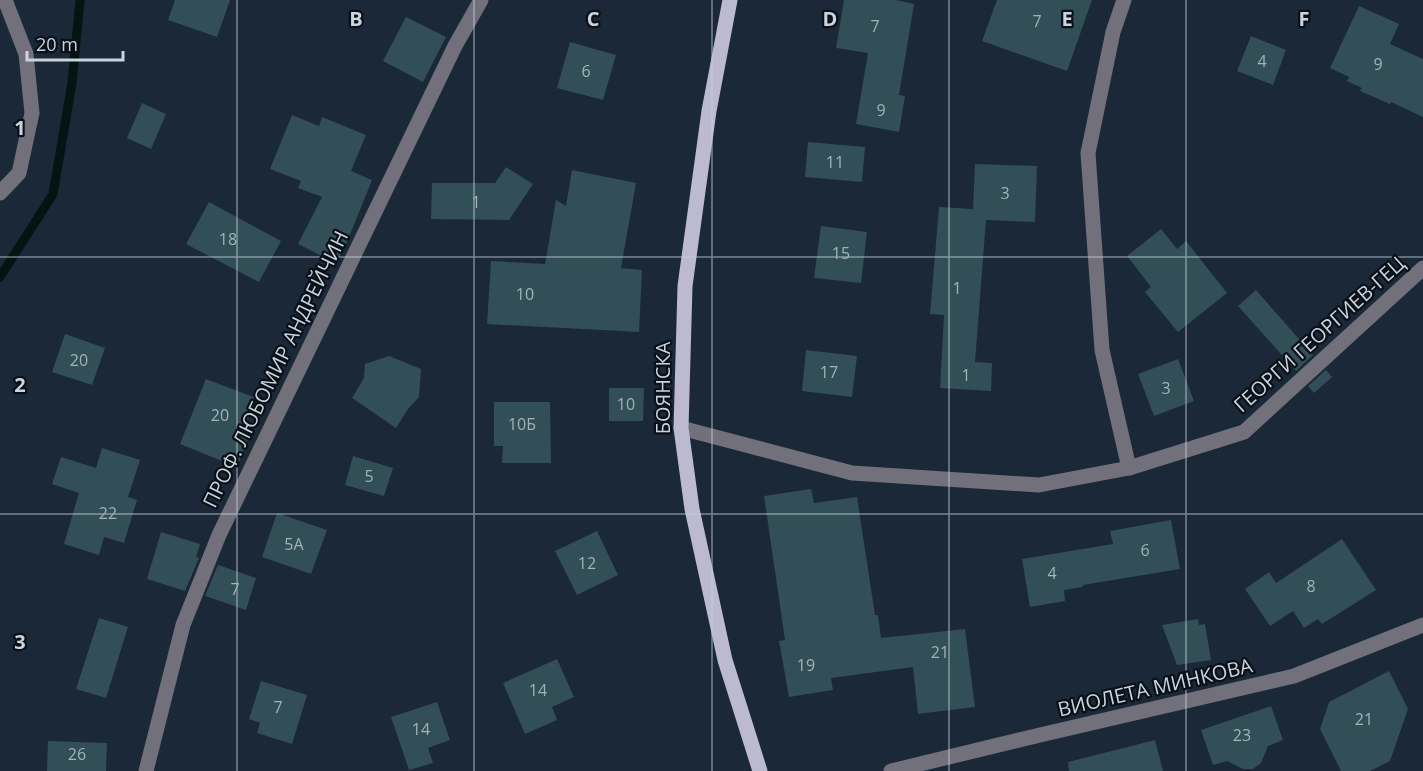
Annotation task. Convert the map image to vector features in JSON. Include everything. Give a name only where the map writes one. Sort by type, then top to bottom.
[{"type":"main road","name":"БОЯНСКА","points":[[730,0],[709,111],[685,286],[681,428],[692,509],[725,660],[760,771]]},
{"type":"street","points":[[0,192],[19,174],[32,113],[26,54],[5,0]]},
{"type":"street","name":"ПРОФ. ЛЮБОМИР АНДРЕЙЧИН","points":[[146,771],[183,625],[219,535],[455,46],[481,0]]},
{"type":"street","points":[[1124,0],[1113,32],[1088,153],[1102,350],[1129,468]]},
{"type":"street","name":"ГЕОРГИ ГЕОРГИЕВ-ГЕЦ","points":[[681,428],[852,473],[1040,485],[1129,468],[1244,432],[1423,268]]},
{"type":"street","name":"ВИОЛЕТА МИНКОВА","points":[[891,771],[1294,676],[1423,625]]},
{"type":"building","points":[[175,0],[230,0],[217,37],[168,20]]},
{"type":"building","points":[[844,0],[896,0],[914,4],[899,95],[905,96],[899,132],[856,124],[868,53],[836,48]]},
{"type":"building","points":[[997,0],[1092,0],[1067,71],[982,41]]},
{"type":"building","points":[[1359,6],[1399,24],[1390,44],[1423,59],[1423,117],[1360,91],[1362,88],[1347,81],[1349,77],[1330,68]]},
{"type":"building","points":[[406,17],[446,37],[423,82],[383,61]]},
{"type":"building","points":[[1251,36],[1286,50],[1273,85],[1237,71]]},
{"type":"building","points":[[570,42],[616,55],[603,100],[557,88]]},
{"type":"building","points":[[142,103],[166,114],[151,149],[127,138]]},
{"type":"building","points":[[292,115],[319,126],[322,117],[366,135],[351,171],[372,180],[336,263],[298,244],[322,197],[298,188],[301,181],[270,169]]},
{"type":"building","points":[[808,142],[865,147],[862,182],[805,177]]},
{"type":"building","points":[[975,164],[1037,166],[1035,222],[986,220],[975,362],[992,363],[991,391],[940,388],[944,315],[930,314],[939,207],[973,209]]},
{"type":"building","points":[[506,167],[533,184],[509,220],[431,219],[432,183],[495,183]]},
{"type":"building","points":[[572,170],[636,183],[621,268],[642,270],[639,332],[487,324],[491,261],[545,264],[556,200],[566,206]]},
{"type":"building","points":[[209,202],[281,241],[259,282],[186,244]]},
{"type":"building","points":[[821,226],[867,232],[861,283],[814,278]]},
{"type":"building","points":[[1161,229],[1177,249],[1186,241],[1227,293],[1178,332],[1145,292],[1151,287],[1127,256]]},
{"type":"building","points":[[1256,290],[1313,355],[1296,371],[1238,306]]},
{"type":"building","points":[[65,334],[105,348],[92,385],[52,372]]},
{"type":"building","points":[[806,350],[857,356],[852,397],[802,391]]},
{"type":"building","points":[[389,356],[421,369],[419,397],[396,428],[352,398],[364,378],[365,364]]},
{"type":"building","points":[[1178,359],[1194,401],[1154,416],[1138,374]]},
{"type":"building","points":[[1326,370],[1332,377],[1314,393],[1308,386]]},
{"type":"building","points":[[206,379],[256,398],[243,431],[250,433],[237,467],[180,444]]},
{"type":"building","points":[[609,388],[644,388],[643,421],[609,421]]},
{"type":"building","points":[[494,402],[550,402],[551,463],[502,463],[503,446],[494,446]]},
{"type":"building","points":[[102,448],[140,460],[128,497],[137,500],[124,543],[104,537],[99,555],[64,544],[79,493],[52,484],[61,457],[96,468]]},
{"type":"building","points":[[353,456],[393,468],[384,496],[345,485]]},
{"type":"building","points":[[811,489],[814,503],[857,497],[875,615],[878,615],[881,638],[965,629],[975,707],[918,714],[913,667],[831,678],[833,690],[789,697],[779,641],[785,640],[764,496]]},
{"type":"building","points":[[277,513],[327,530],[311,574],[262,557]]},
{"type":"building","points":[[1171,520],[1180,569],[1083,585],[1083,587],[1064,590],[1065,601],[1030,607],[1022,559],[1113,544],[1110,531]]},
{"type":"building","points":[[597,531],[618,575],[577,595],[555,551]]},
{"type":"building","points":[[161,532],[200,544],[196,557],[199,558],[185,591],[147,579]]},
{"type":"building","points":[[1342,539],[1376,590],[1322,624],[1318,619],[1304,628],[1293,611],[1270,626],[1245,589],[1269,572],[1276,583]]},
{"type":"building","points":[[218,565],[256,578],[246,610],[205,596]]},
{"type":"building","points":[[99,618],[128,627],[106,698],[76,689]]},
{"type":"building","points":[[1198,619],[1199,625],[1205,624],[1211,660],[1177,665],[1162,625]]},
{"type":"building","points":[[557,659],[574,697],[552,707],[557,720],[525,734],[503,683]]},
{"type":"building","points":[[1389,671],[1408,709],[1390,761],[1370,771],[1341,771],[1320,729],[1329,702]]},
{"type":"building","points":[[261,681],[307,695],[292,744],[257,733],[260,723],[249,719]]},
{"type":"building","points":[[437,702],[450,740],[428,748],[433,763],[409,770],[391,717]]},
{"type":"building","points":[[1271,706],[1283,740],[1268,746],[1261,763],[1253,769],[1243,769],[1227,761],[1213,765],[1201,730]]},
{"type":"building","points":[[1155,740],[1163,771],[1069,771],[1068,762]]},
{"type":"building","points":[[48,741],[107,743],[106,771],[47,771]]},
{"type":"waterway","points":[[0,277],[53,194],[72,83],[80,0]]}]
